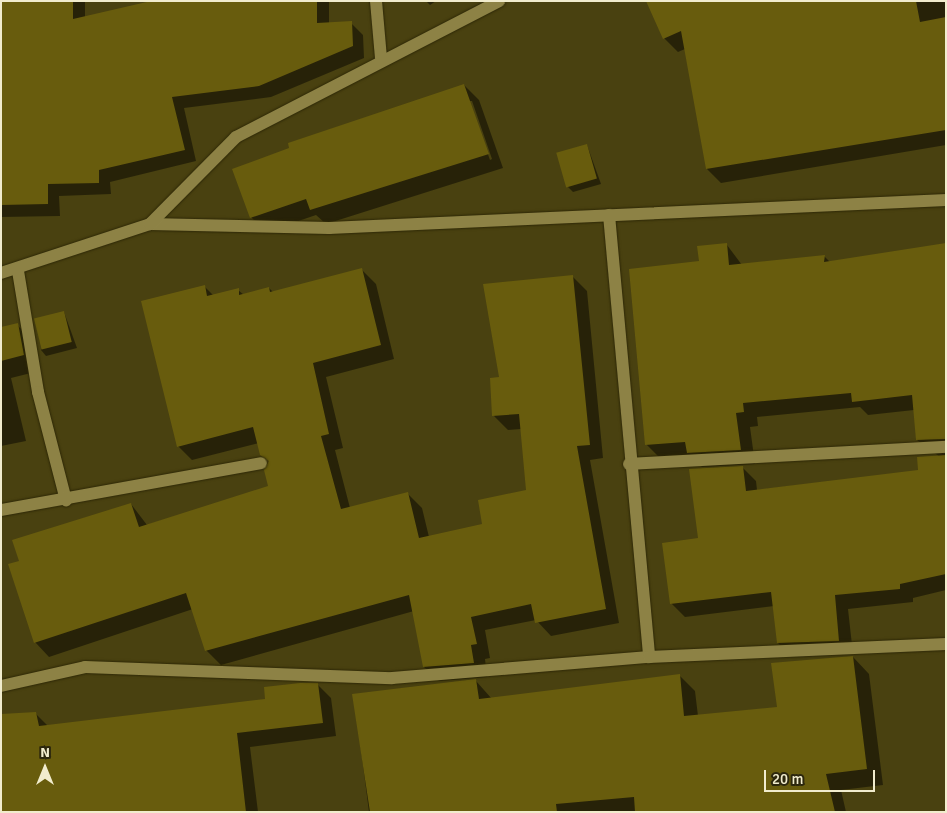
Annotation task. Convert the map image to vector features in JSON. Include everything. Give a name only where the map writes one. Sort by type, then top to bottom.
[{"type":"street","points":[[376,1],[381,58]]},
{"type":"street","points":[[150,224],[236,137],[381,58],[499,1]]},
{"type":"street","points":[[1,273],[18,271],[150,224],[330,228],[946,200]]},
{"type":"street","points":[[609,215],[629,464],[649,657]]},
{"type":"street","points":[[18,271],[38,392],[66,500]]},
{"type":"street","points":[[629,464],[946,447]]},
{"type":"street","points":[[1,510],[66,500],[261,462]]},
{"type":"street","points":[[1,686],[85,667],[392,678],[649,657],[946,644]]},
{"type":"building","points":[[1,1],[73,1],[73,19],[151,1],[317,1],[317,23],[352,21],[353,46],[259,86],[172,97],[185,150],[99,170],[99,183],[48,184],[48,204],[1,205]]},
{"type":"building","points":[[646,1],[916,1],[920,22],[946,17],[946,130],[706,169],[681,31],[663,39]]},
{"type":"building","points":[[464,84],[489,154],[310,210],[306,199],[250,218],[232,169],[289,148],[288,143]]},
{"type":"building","points":[[587,144],[597,179],[566,187],[556,153]]},
{"type":"building","points":[[727,243],[729,265],[825,255],[824,262],[946,243],[946,439],[916,440],[912,395],[852,402],[851,393],[743,403],[744,412],[736,413],[741,450],[687,453],[685,442],[645,445],[629,269],[699,261],[697,246]]},
{"type":"building","points":[[362,268],[381,345],[313,363],[329,434],[321,436],[341,509],[408,492],[419,538],[482,524],[478,500],[526,490],[519,414],[492,416],[490,378],[499,377],[483,284],[573,275],[590,445],[577,446],[606,609],[535,623],[531,604],[471,617],[477,644],[471,645],[474,663],[423,667],[409,595],[205,651],[186,593],[34,643],[8,564],[19,561],[12,540],[131,503],[139,527],[268,486],[264,470],[269,461],[260,455],[253,427],[177,447],[141,301],[205,285],[207,296],[239,288],[239,295],[269,287],[270,292]]},
{"type":"building","points":[[64,311],[72,342],[42,350],[34,318]]},
{"type":"building","points":[[18,323],[24,355],[1,361],[1,327]]},
{"type":"building","points":[[946,455],[946,574],[900,584],[900,589],[835,595],[839,641],[777,643],[771,592],[670,604],[662,543],[698,538],[689,469],[743,466],[746,491],[918,470],[917,457]]},
{"type":"building","points":[[853,656],[867,769],[826,774],[835,812],[635,812],[634,797],[556,804],[557,812],[370,812],[352,694],[476,679],[479,699],[680,674],[684,716],[777,707],[771,663]]},
{"type":"building","points":[[318,683],[323,723],[237,733],[246,812],[1,812],[1,714],[36,712],[39,726],[265,699],[264,687]]}]
